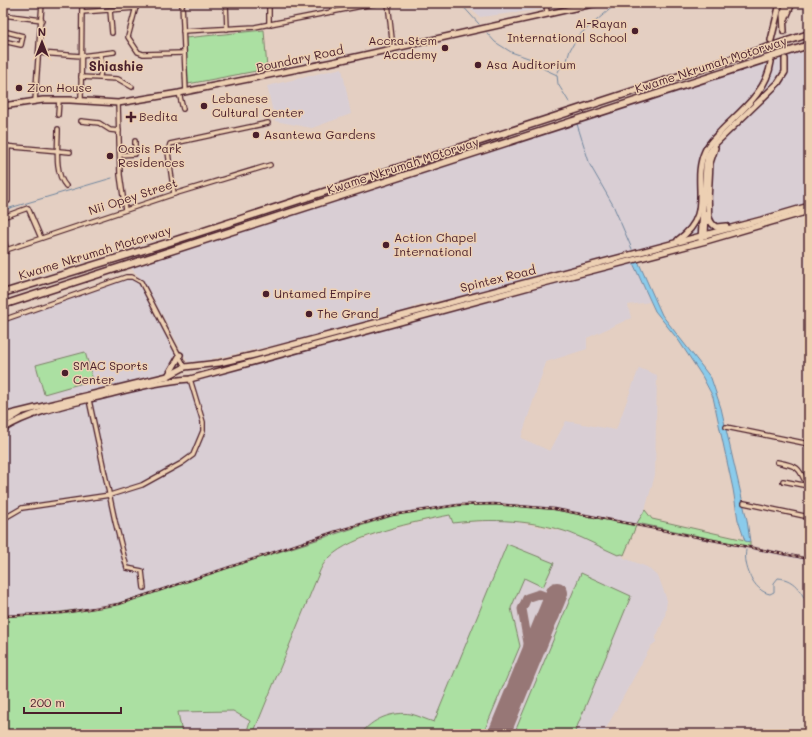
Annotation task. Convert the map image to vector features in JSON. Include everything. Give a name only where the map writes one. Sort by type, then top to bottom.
[{"type":"highway","name":"Kwame Nkrumah Motorway","points":[[3,293],[170,242],[809,34]]},
{"type":"highway","name":"Kwame Nkrumah Motorway","points":[[3,305],[809,45]]},
{"type":"highway","points":[[790,52],[809,49]]},
{"type":"main road","name":"Boundary Road","points":[[3,106],[35,101],[59,100],[118,103],[186,92],[306,68],[597,3]]},
{"type":"main road","points":[[771,40],[780,3]]},
{"type":"main road","points":[[787,3],[783,14],[783,28],[792,3]]},
{"type":"main road","points":[[704,241],[706,160],[711,150],[720,140],[778,83],[785,72],[785,60]]},
{"type":"main road","points":[[676,242],[690,231],[698,216],[702,160],[706,150],[713,139],[757,95],[769,73],[770,62]]},
{"type":"main road","points":[[730,123],[738,122]]},
{"type":"main road","points":[[703,235],[708,198],[710,163],[713,151],[720,140]]},
{"type":"main road","points":[[708,198],[710,220],[716,227],[789,212]]},
{"type":"main road","name":"Spintex Road","points":[[3,416],[168,376],[186,368],[219,363],[254,355],[809,206]]},
{"type":"main road","name":"Spintex Road","points":[[3,429],[25,418],[89,400],[189,378],[276,356],[544,282],[704,241],[809,211]]},
{"type":"main road","points":[[168,376],[180,355]]},
{"type":"main road","points":[[186,368],[194,371],[189,378],[182,375],[186,368]]},
{"type":"main road","points":[[3,423],[24,410]]},
{"type":"street","points":[[35,101],[40,53],[42,3]]},
{"type":"street","points":[[81,100],[82,3]]},
{"type":"street","points":[[137,3],[128,40],[138,52],[143,54],[184,53]]},
{"type":"street","points":[[182,3],[186,92]]},
{"type":"street","points":[[226,3],[227,29]]},
{"type":"street","points":[[269,3],[269,25]]},
{"type":"street","points":[[333,3],[333,12]]},
{"type":"street","points":[[183,31],[269,25],[378,3]]},
{"type":"street","points":[[388,3],[393,48]]},
{"type":"street","points":[[546,3],[547,14]]},
{"type":"street","points":[[82,12],[136,8]]},
{"type":"street","points":[[110,10],[112,33]]},
{"type":"street","points":[[3,15],[42,20]]},
{"type":"street","points":[[4,31],[22,34],[22,44],[3,40],[4,31]]},
{"type":"street","points":[[40,53],[81,56],[100,55],[114,52]]},
{"type":"street","points":[[100,55],[102,65],[100,76]]},
{"type":"street","points":[[81,77],[100,76],[118,79],[132,87]]},
{"type":"street","points":[[179,93],[183,110]]},
{"type":"street","points":[[58,115],[59,100]]},
{"type":"street","points":[[118,103],[120,175],[125,210]]},
{"type":"street","points":[[81,121],[99,123],[108,130],[119,131]]},
{"type":"street","points":[[174,194],[168,152],[170,144],[268,123]]},
{"type":"street","points":[[58,130],[59,174],[66,186]]},
{"type":"street","points":[[120,155],[135,154],[135,141]]},
{"type":"street","points":[[3,146],[70,152]]},
{"type":"street","points":[[8,146],[5,184],[8,201]]},
{"type":"street","name":"Nii Opey Street","points":[[5,251],[174,194],[270,165]]},
{"type":"street","points":[[3,217],[28,208],[41,238]]},
{"type":"street","points":[[3,237],[5,251]]},
{"type":"street","points":[[3,320],[126,277],[132,277],[141,282],[186,368]]},
{"type":"street","points":[[3,519],[22,508],[110,495],[142,485],[182,464],[193,455],[204,426],[189,378]]},
{"type":"street","points":[[89,400],[127,568],[142,572],[144,588]]},
{"type":"street","points":[[726,427],[809,444]]},
{"type":"street","points":[[777,462],[796,466],[801,471],[808,486]]},
{"type":"street","points":[[783,481],[808,486]]},
{"type":"street","points":[[744,503],[809,517]]},
{"type":"shaded area","points":[[463,3],[545,3],[545,9],[480,17]]},
{"type":"shaded area","points":[[809,51],[809,203],[447,300],[439,300],[416,306],[408,310],[299,340],[202,361],[188,362],[144,282],[130,267],[775,58]]},
{"type":"shaded area","points":[[342,68],[351,114],[312,128],[275,121],[267,86]]},
{"type":"shaded area","points":[[633,263],[650,302],[628,305],[631,318],[587,338],[587,349],[546,362],[521,438],[550,451],[566,421],[616,430],[639,368],[657,375],[655,475],[645,510],[638,523],[809,558],[809,561],[551,509],[515,505],[456,505],[395,515],[109,606],[44,614],[3,617],[3,433],[12,425],[26,419],[140,389],[198,380],[199,377]]},
{"type":"shaded area","points":[[129,278],[137,280],[140,284],[176,353],[167,372],[137,379],[125,385],[67,395],[3,414],[3,322]]},
{"type":"shaded area","points":[[450,515],[454,523],[507,520],[571,533],[622,553],[624,558],[647,567],[659,578],[667,600],[665,617],[656,637],[656,642],[651,646],[603,734],[253,734],[319,573],[328,558],[343,547],[384,531]]},
{"type":"shaded area","points":[[233,711],[250,721],[246,734],[182,734],[178,712]]},
{"type":"green space","points":[[264,30],[267,69],[188,84],[185,38]]},
{"type":"green space","name":"SMAC Sports Center","points":[[85,352],[93,380],[44,394],[36,365]]},
{"type":"green space","points":[[456,505],[515,505],[551,509],[636,526],[624,555],[618,555],[570,533],[542,525],[512,521],[468,521],[453,523],[450,515],[403,525],[353,542],[339,550],[324,563],[253,734],[246,734],[250,721],[233,711],[178,712],[182,734],[3,734],[3,617],[44,614],[109,606],[395,515]]},
{"type":"green space","points":[[645,510],[652,519],[745,540],[750,542],[750,547],[637,523]]},
{"type":"green space","points":[[507,544],[554,563],[543,587],[524,578],[511,608],[520,646],[483,734],[475,731],[472,734],[423,734],[404,730],[385,734],[361,734],[377,720],[390,715],[404,713],[411,714],[434,722]]},
{"type":"green space","points":[[581,573],[631,596],[574,734],[514,734]]},
{"type":"water","points":[[638,261],[662,315],[711,378],[721,408],[747,520],[750,542],[745,541],[738,520],[733,489],[713,397],[702,376],[679,341],[655,311],[633,263]]},
{"type":"waterway","points":[[460,3],[479,24]]},
{"type":"waterway","points":[[557,74],[560,68],[566,64],[570,50],[578,36],[615,5]]},
{"type":"waterway","points":[[487,33],[495,42],[511,52],[534,60],[544,69],[557,75],[558,84],[569,102]]},
{"type":"waterway","points":[[577,124],[590,165],[613,205],[632,249]]},
{"type":"waterway","points":[[3,210],[112,178]]},
{"type":"waterway","points":[[746,550],[746,563],[750,576],[759,588],[770,594],[774,592],[774,583],[778,578],[790,581],[802,594],[809,610]]},
{"type":"taxiway","points":[[526,668],[528,643],[522,609],[527,598],[539,594],[552,599],[556,611],[553,620],[538,639]]},
{"type":"taxiway","points":[[498,734],[501,729]]},
{"type":"runway","points":[[499,734],[557,593]]},
{"type":"tunnel","points":[[784,31],[785,56]]},
{"type":"tunnel","points":[[771,43],[771,61]]},
{"type":"railway","points":[[3,616],[63,613],[119,604],[334,532],[392,515],[458,505],[494,504],[555,509],[809,559]]},
{"type":"place","name":"Al-Rayan International School","points":[[635,31]]},
{"type":"place","name":"Accra Stem Academy","points":[[445,48]]},
{"type":"place","name":"Asa Auditorium","points":[[478,65]]},
{"type":"place","name":"Zion House","points":[[19,88]]},
{"type":"place","name":"Lebanese Cultural Center","points":[[204,106]]},
{"type":"place","name":"Bedita","points":[[131,117]]},
{"type":"place","name":"Asantewa Gardens","points":[[256,135]]},
{"type":"place","name":"Oasis Park Residences","points":[[110,156]]},
{"type":"place","name":"Action Chapel International","points":[[386,245]]},
{"type":"place","name":"Untamed Empire","points":[[266,294]]},
{"type":"place","name":"The Grand","points":[[309,314]]},
{"type":"place","name":"SMAC Sports Center","points":[[65,373]]},
{"type":"district","name":"Shiashie","points":[[116,66]]}]
